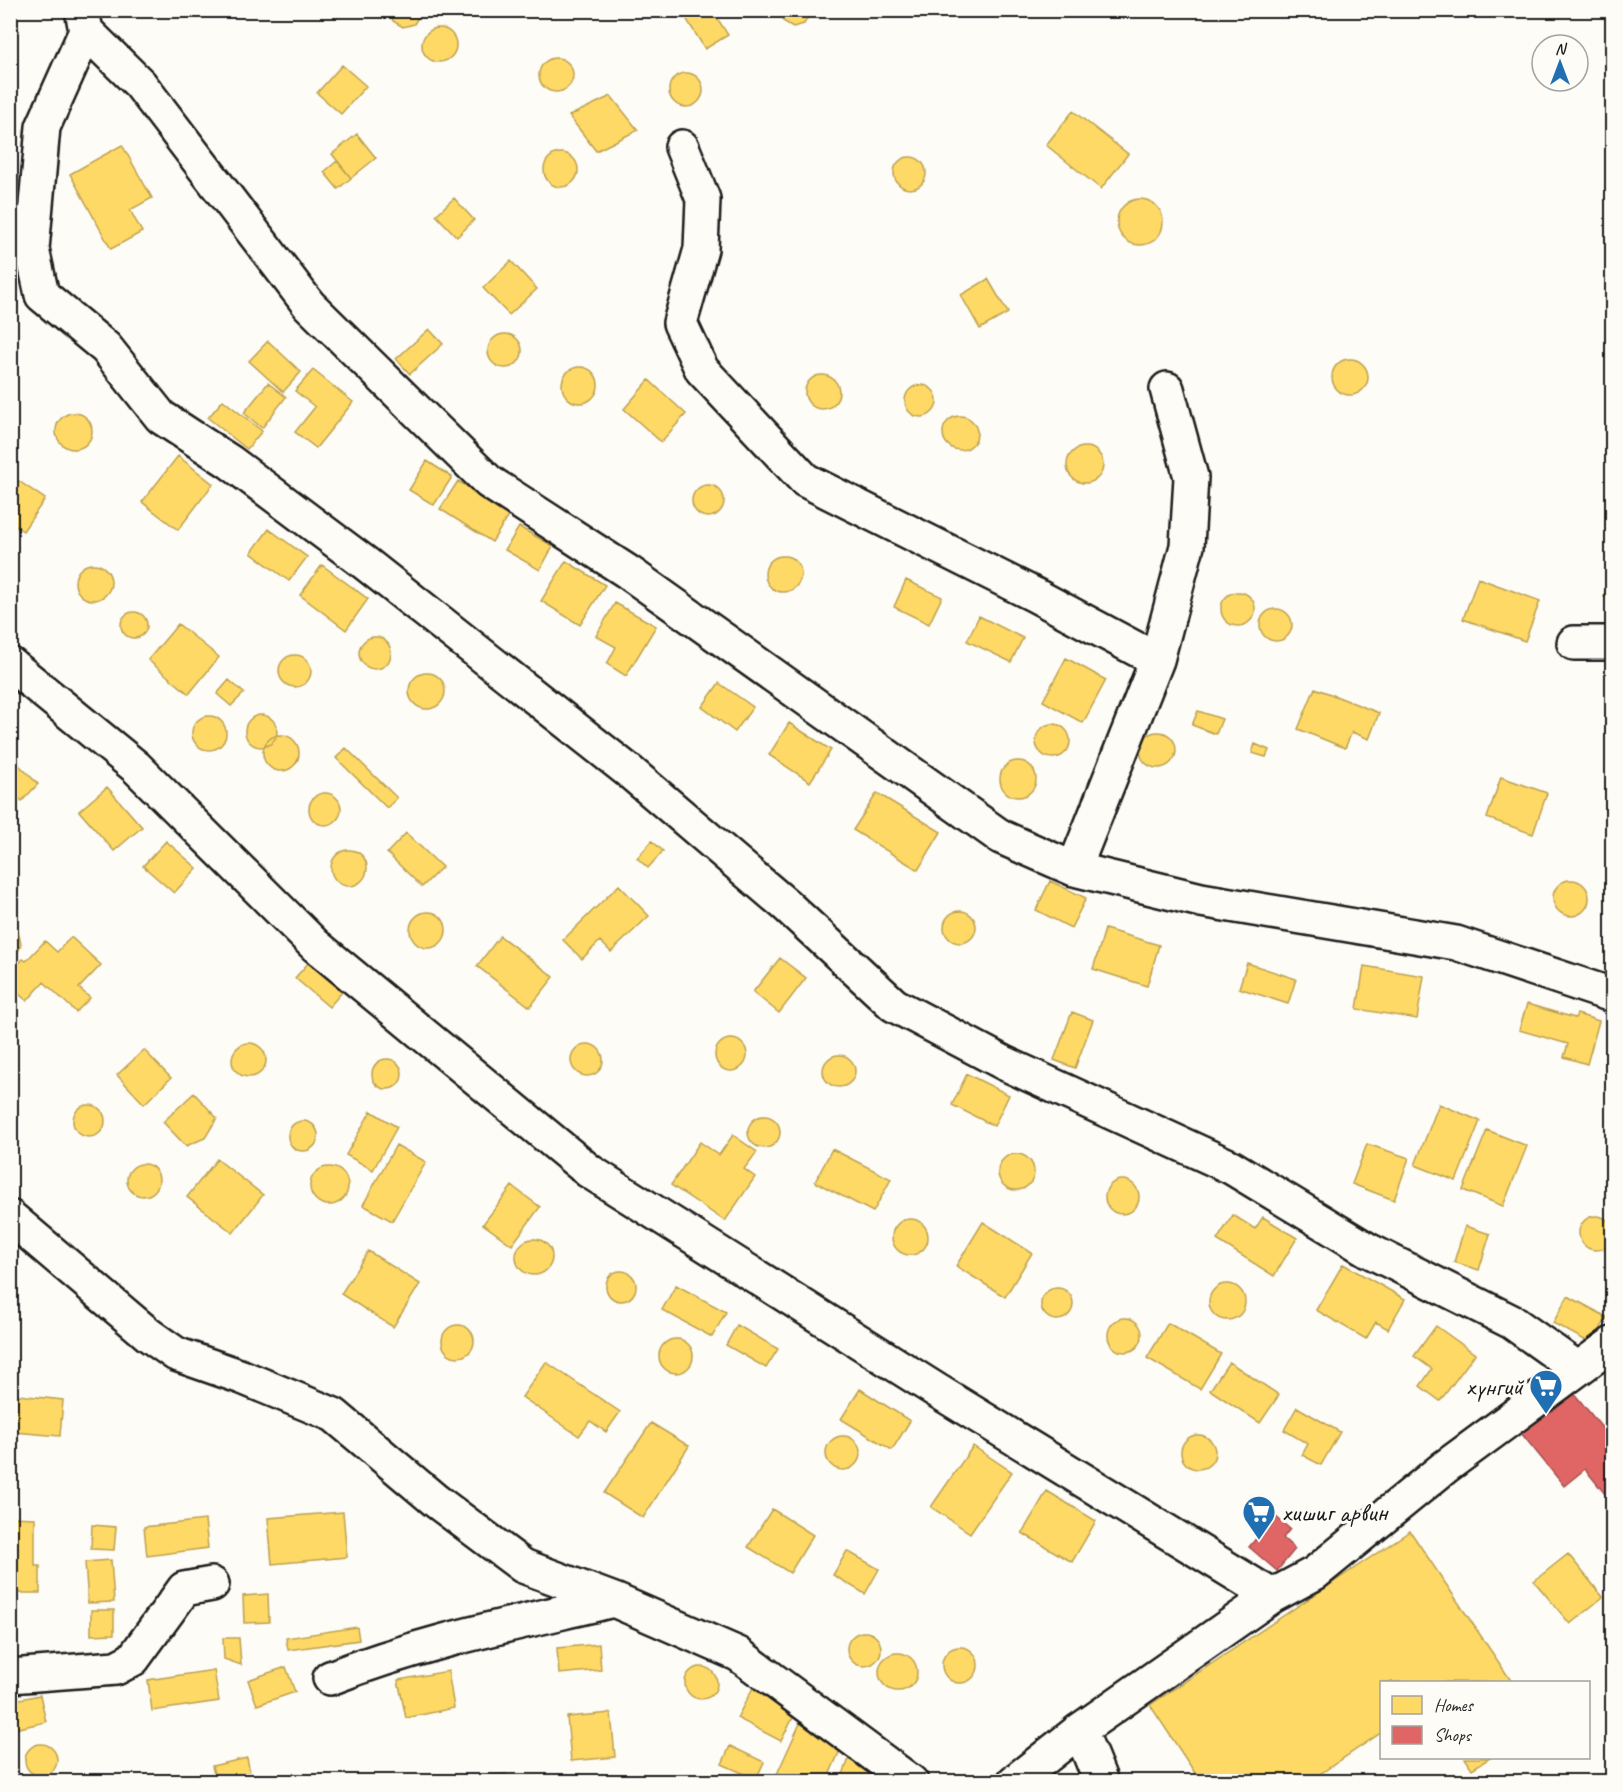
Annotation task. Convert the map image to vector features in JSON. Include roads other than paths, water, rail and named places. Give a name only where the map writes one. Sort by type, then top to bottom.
[{"type":"street","points":[[1578,1369],[1512,1322],[1368,1250],[1231,1167],[1004,1063],[894,1005],[786,905],[630,772],[365,563],[230,462],[161,417],[106,348],[42,295],[32,249],[43,127],[84,21],[140,84],[309,305],[489,482],[628,572],[1001,837],[1074,869],[1202,900],[1456,943],[1612,995]]},
{"type":"street","points":[[682,147],[703,199],[701,249],[680,323],[702,370],[805,480],[1033,594],[1157,660]]},
{"type":"street","points":[[1074,869],[1157,660],[1187,546],[1191,477],[1167,389]]},
{"type":"street","points":[[1574,643],[1612,642]]},
{"type":"street","points":[[10,664],[136,767],[315,945],[589,1171],[936,1390],[1272,1596]]},
{"type":"street","points":[[10,1217],[149,1335],[176,1354],[242,1377],[334,1415],[436,1501],[523,1566],[614,1600],[738,1654],[911,1782]]},
{"type":"street","points":[[1014,1782],[1080,1730],[1272,1596],[1315,1573],[1445,1467],[1612,1344]]},
{"type":"street","points":[[10,1676],[116,1668],[133,1659],[184,1590],[212,1584]]},
{"type":"street","points":[[330,1678],[372,1661],[453,1638],[614,1600]]},
{"type":"street","points":[[1080,1730],[1101,1782]]},
{"type":"place","name":"хүнгий","points":[[1546,1415]]},
{"type":"place","name":"хишиг арвин","points":[[1259,1541]]}]
